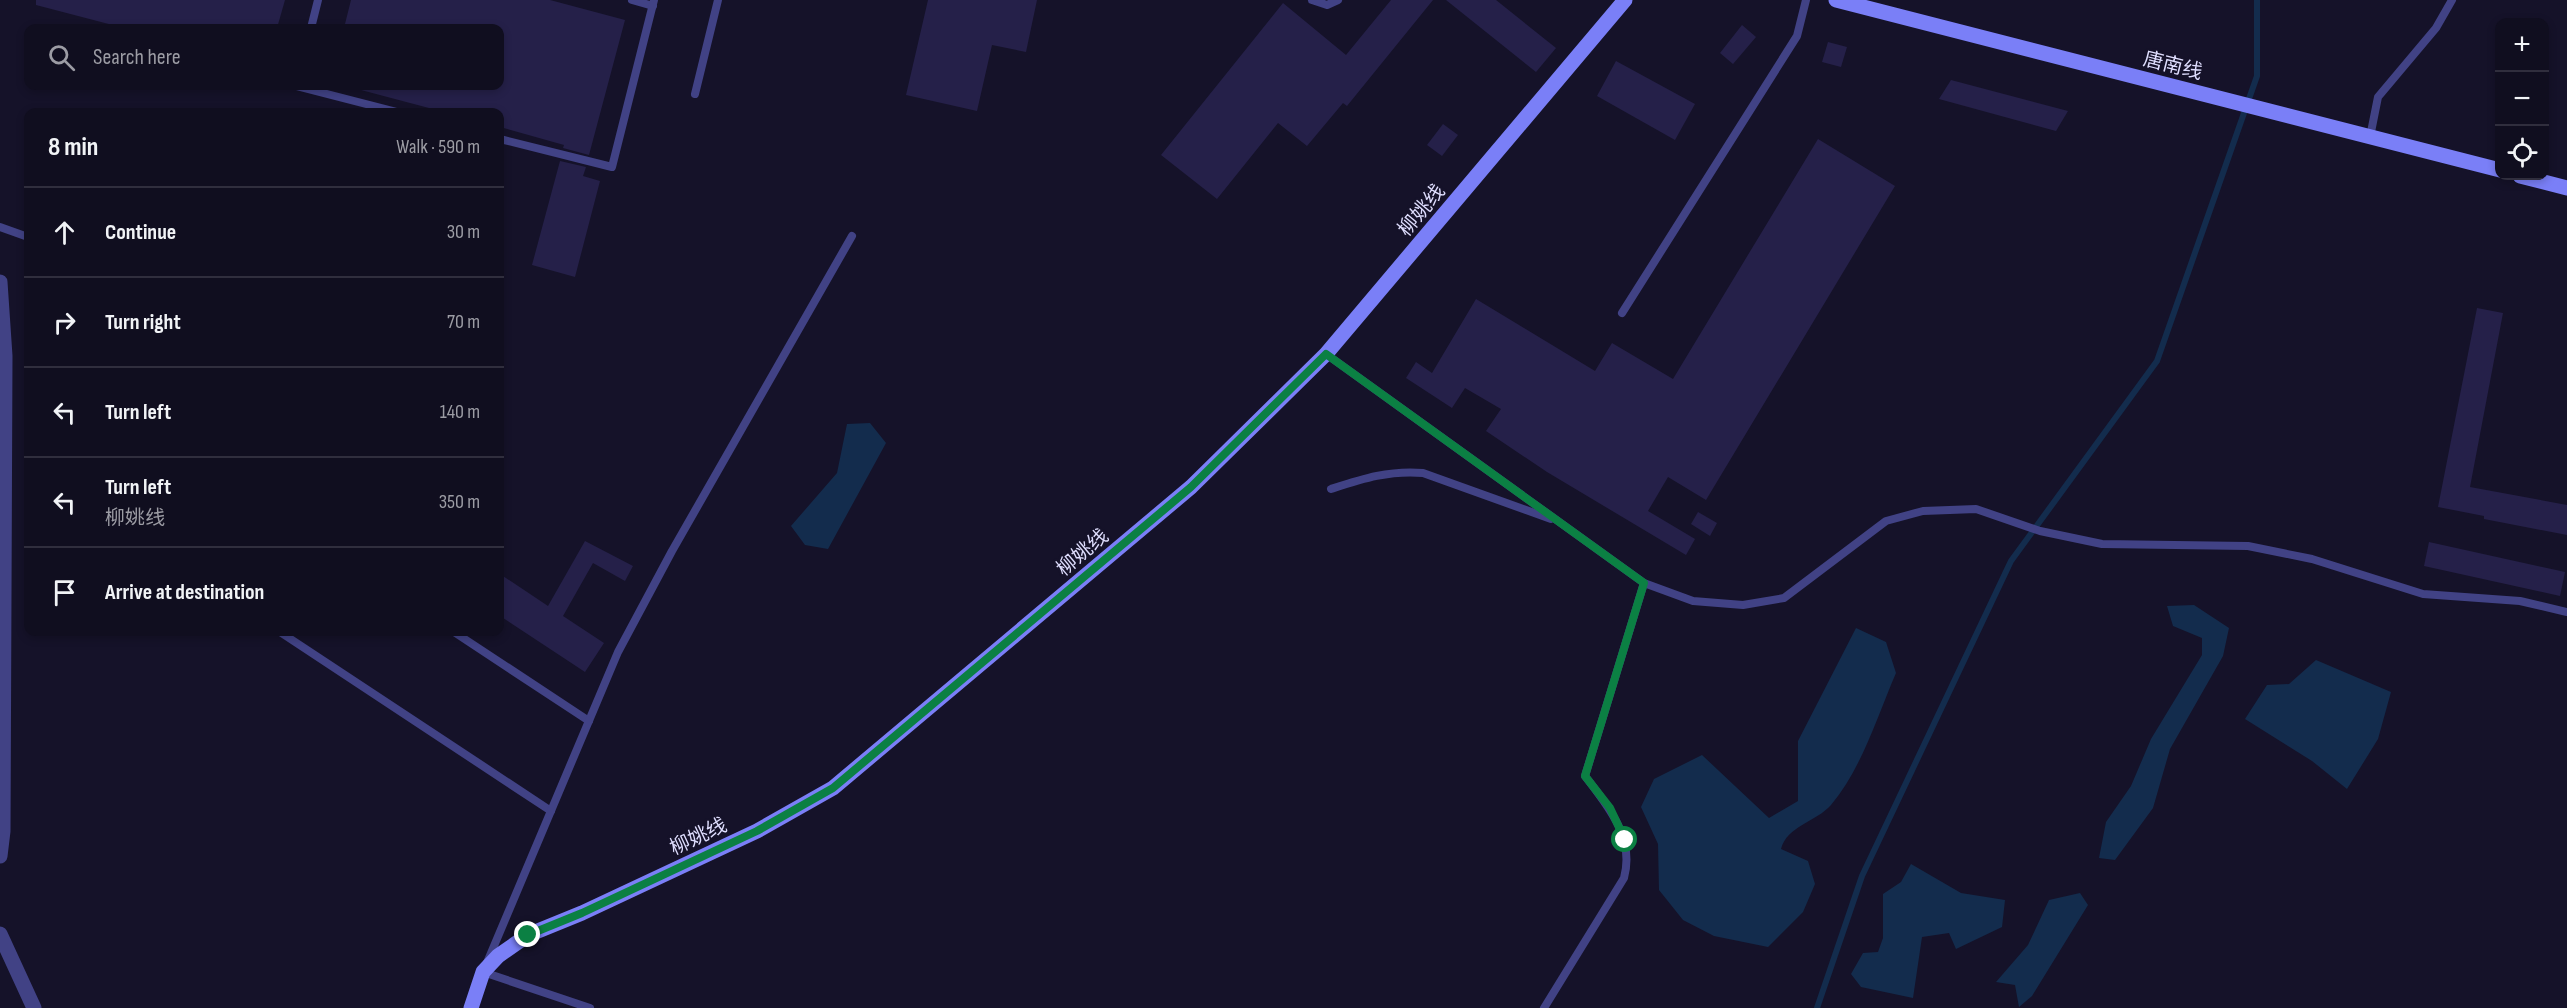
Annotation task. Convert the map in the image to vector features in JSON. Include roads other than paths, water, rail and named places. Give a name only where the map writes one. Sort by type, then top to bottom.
[{"type":"street","name":"柳姚线","points":[[471,1008],[483,972],[498,956],[528,935],[582,913],[757,831],[833,788],[1191,487],[1326,354],[1625,0]]},
{"type":"street","name":"唐南线","points":[[1836,0],[2495,169]]},
{"type":"street","points":[[2536,180],[2567,188]]},
{"type":"street","points":[[0,282],[5,356],[3,831],[0,856]]},
{"type":"street","points":[[0,934],[34,1008]]},
{"type":"lane","points":[[312,24],[318,0]]},
{"type":"lane","points":[[504,140],[612,167],[653,3],[632,0]]},
{"type":"lane","points":[[695,94],[718,0]]},
{"type":"lane","points":[[1312,0],[1327,5],[1338,0]]},
{"type":"lane","points":[[1622,313],[1797,36],[1806,0]]},
{"type":"lane","points":[[2370,137],[2378,97],[2436,28],[2452,0]]},
{"type":"lane","points":[[312,90],[381,108]]},
{"type":"lane","points":[[0,227],[24,236]]},
{"type":"lane","points":[[590,1008],[483,972],[618,652],[672,551],[852,236]]},
{"type":"lane","points":[[1326,354],[1644,583],[1693,601],[1743,605],[1784,598],[1886,521],[1923,511],[1976,509],[2040,531],[2102,544],[2248,546],[2312,559],[2423,594],[2520,601],[2567,612]]},
{"type":"lane","points":[[1330,489],[1379,474],[1423,473],[1560,522]]},
{"type":"lane","points":[[1545,1008],[1624,878],[1628,862],[1625,840],[1610,808],[1585,776],[1644,583]]},
{"type":"lane","points":[[286,636],[551,811]]},
{"type":"lane","points":[[460,636],[589,721]]},
{"type":"water","points":[[870,423],[886,443],[828,549],[805,545],[791,526],[837,473],[847,424]]},
{"type":"water","points":[[2194,605],[2229,628],[2223,656],[2170,749],[2153,808],[2115,860],[2099,858],[2106,822],[2131,786],[2151,739],[2202,655],[2202,638],[2173,626],[2167,606]]},
{"type":"water","points":[[1856,628],[1886,642],[1896,673],[1868,742],[1842,791],[1825,811],[1796,829],[1784,841],[1781,849],[1808,861],[1815,884],[1803,912],[1768,947],[1714,936],[1683,920],[1659,890],[1658,844],[1641,807],[1654,779],[1702,755],[1769,818],[1798,801],[1798,741]]},
{"type":"water","points":[[2316,660],[2391,692],[2378,739],[2347,789],[2312,761],[2245,719],[2267,685],[2289,684]]},
{"type":"water","points":[[1911,864],[1961,893],[2005,900],[2002,927],[1956,949],[1949,933],[1922,937],[1913,998],[1861,987],[1851,974],[1863,953],[1878,952],[1883,938],[1883,894],[1901,882]]},
{"type":"water","points":[[2080,893],[2088,905],[2032,996],[2019,1007],[2015,985],[1996,982],[2028,945],[2049,900]]},
{"type":"waterway","points":[[1817,1008],[1862,876],[2011,561],[2157,361],[2257,76],[2257,0]]}]
